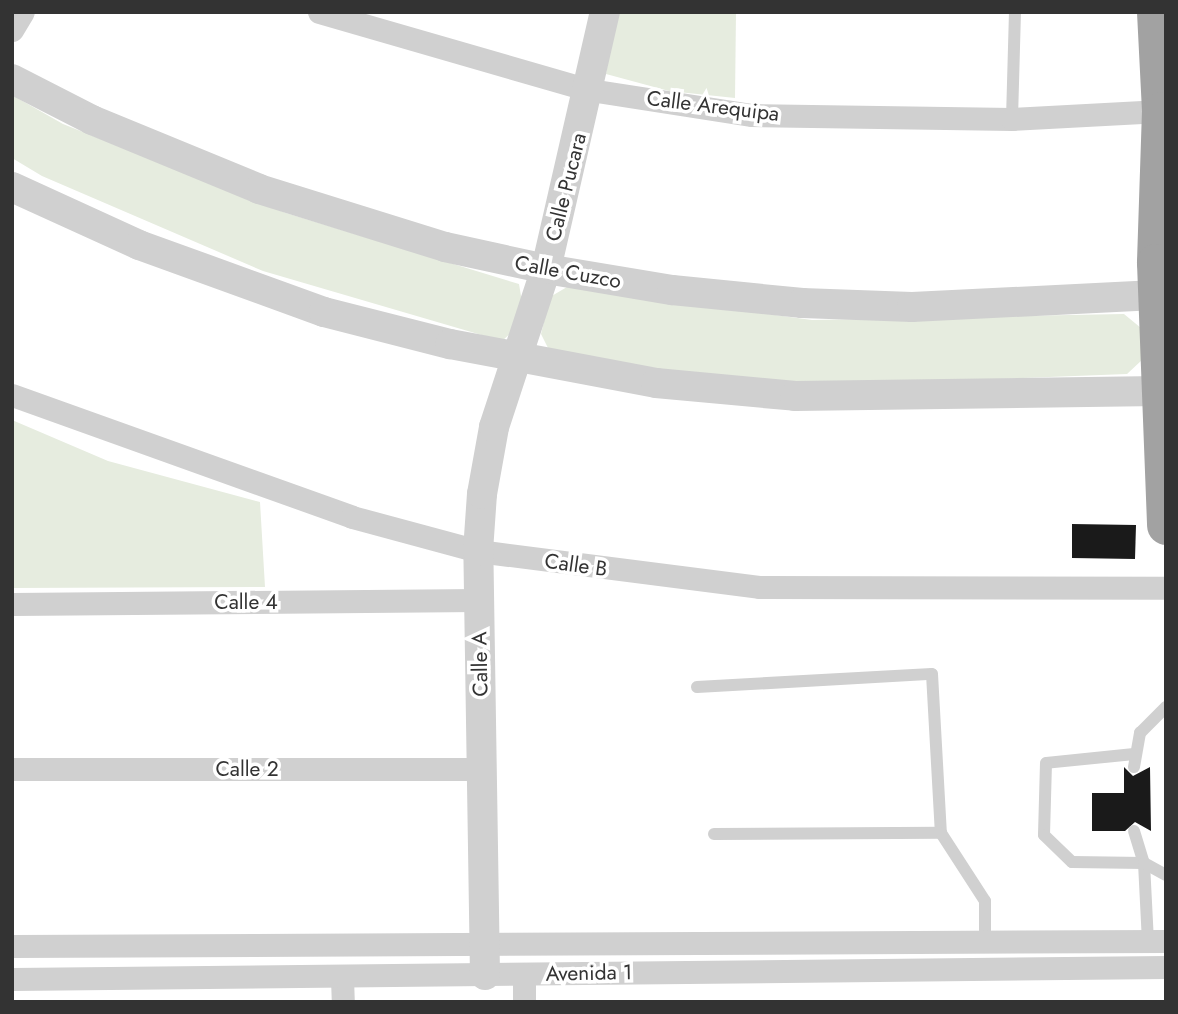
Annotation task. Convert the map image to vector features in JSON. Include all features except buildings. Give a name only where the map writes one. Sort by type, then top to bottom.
[{"type":"highway","points":[[1156,12],[1163,110],[1156,295],[1166,526]]},
{"type":"street","points":[[12,30],[23,12]]},
{"type":"street","name":"Calle Arequipa","points":[[319,12],[590,90],[752,115],[1012,119],[1163,110]]},
{"type":"street","name":"Calle Pucara","points":[[514,357],[546,269],[590,90],[605,12]]},
{"type":"street","name":"Calle Cuzco","points":[[12,79],[129,136],[259,189],[445,247],[546,269],[672,290],[802,303],[912,307],[1156,295]]},
{"type":"street","points":[[12,187],[139,246],[261,292],[387,329],[514,357],[656,383],[795,396],[1159,391]]},
{"type":"street","name":"Calle A","points":[[485,975],[478,551],[494,427],[514,357]]},
{"type":"street","name":"Calle B","points":[[12,395],[352,517],[478,551],[759,587],[1166,588]]},
{"type":"street","name":"Calle 4","points":[[12,604],[479,600]]},
{"type":"street","name":"Calle 2","points":[[12,769],[482,769]]},
{"type":"street","name":"Avenida 1","points":[[12,946],[1157,941]]},
{"type":"street","name":"Avenida 1","points":[[12,979],[342,978],[1166,967]]},
{"type":"street","points":[[524,974],[524,1002]]},
{"type":"street","points":[[342,978],[342,1002]]},
{"type":"lane","points":[[1012,119],[1015,12]]},
{"type":"lane","points":[[697,687],[932,674],[941,833],[985,901],[985,941]]},
{"type":"lane","points":[[1166,707],[1140,733],[1134,760],[1046,763],[1044,835],[1072,862],[1144,863],[1166,875]]},
{"type":"lane","points":[[1134,831],[1144,863],[1157,941]]},
{"type":"lane","points":[[714,834],[941,833]]},
{"type":"shaded area","points":[[616,12],[736,12],[735,98],[669,91],[606,74]]},
{"type":"shaded area","points":[[12,95],[63,124],[286,213],[519,284],[522,302],[514,330],[502,341],[263,271],[42,176],[12,158]]},
{"type":"shaded area","points":[[567,287],[812,320],[1124,314],[1141,328],[1142,360],[1127,374],[841,385],[686,373],[551,354],[541,334],[550,297]]},
{"type":"shaded area","points":[[12,420],[108,461],[260,502],[265,587],[12,588]]}]
